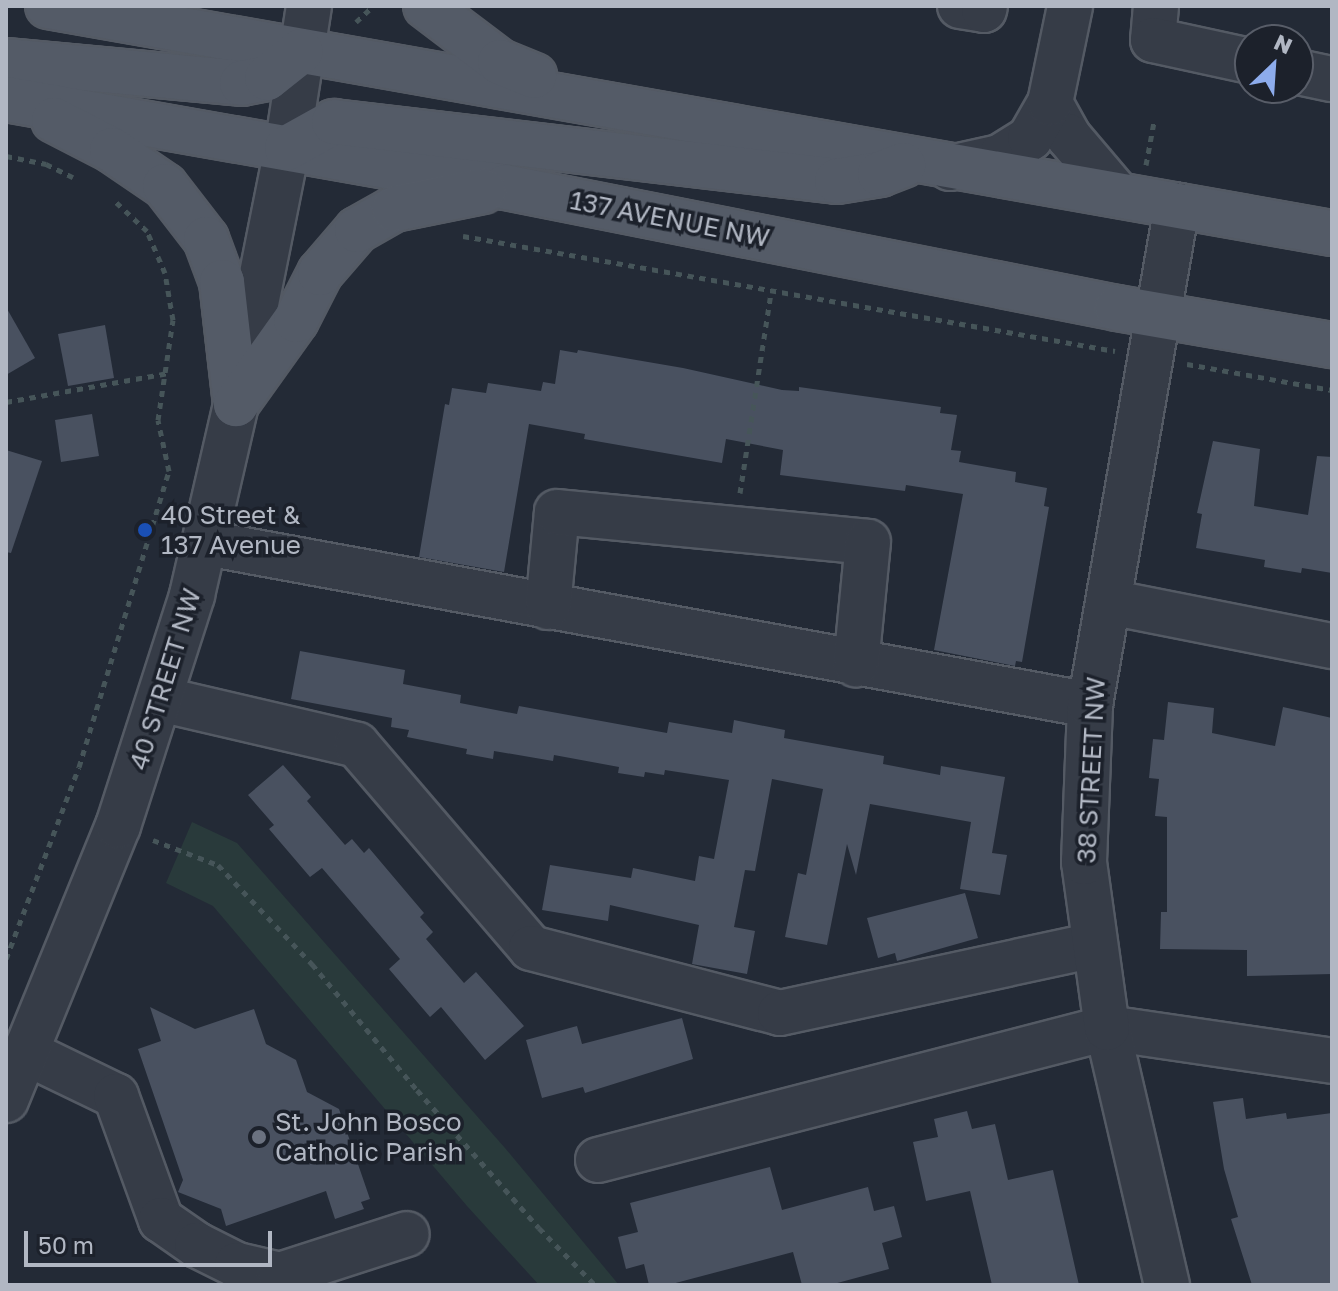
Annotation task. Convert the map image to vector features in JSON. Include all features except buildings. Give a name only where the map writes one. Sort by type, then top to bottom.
[{"type":"main road","points":[[51,6],[595,101],[930,165],[1332,233]]},
{"type":"main road","points":[[426,6],[500,62],[595,101]]},
{"type":"main road","points":[[6,61],[242,83],[267,78],[301,51]]},
{"type":"main road","points":[[15,101],[112,150],[165,186],[185,208],[206,239],[222,282],[236,404]]},
{"type":"main road","name":"137 AVENUE NW","points":[[15,101],[505,187],[1332,345]]},
{"type":"main road","points":[[287,148],[334,122],[837,181],[930,165]]},
{"type":"main road","points":[[236,404],[296,320],[320,273],[357,230],[394,209],[505,187]]},
{"type":"street","name":"40 STREET NW","points":[[6,1100],[118,826],[206,543],[287,148],[309,6]]},
{"type":"street","points":[[960,6],[984,10],[985,6]]},
{"type":"street","points":[[930,165],[1000,157],[1030,138],[1050,103],[1070,6]]},
{"type":"street","points":[[1156,6],[1153,40],[1234,58]]},
{"type":"street","points":[[1050,103],[1068,136],[1118,195]]},
{"type":"street","name":"38 STREET NW","points":[[1167,1285],[1107,1028],[1084,862],[1090,705],[1177,206]]},
{"type":"street","points":[[548,607],[557,512],[868,542],[856,664]]},
{"type":"street","points":[[206,543],[1090,705]]},
{"type":"street","points":[[1109,602],[1332,646]]},
{"type":"street","points":[[160,699],[357,745],[531,948],[736,1002],[780,1013],[1095,945]]},
{"type":"street","points":[[598,1160],[1107,1028],[1332,1061]]},
{"type":"street","points":[[25,1052],[116,1096],[161,1220],[197,1245],[237,1265],[280,1275],[407,1234]]},
{"type":"path","points":[[6,156],[46,164],[74,177]]},
{"type":"path","points":[[6,959],[79,767],[169,471],[158,420],[168,373],[173,320],[165,273],[147,231],[114,201]]},
{"type":"path","points":[[147,231],[185,208]]},
{"type":"path","points":[[451,235],[1332,390]]},
{"type":"path","points":[[734,529],[771,293]]},
{"type":"path","points":[[6,402],[168,373]]},
{"type":"path","points":[[118,826],[218,865],[312,964],[478,1159],[595,1285]]},
{"type":"shaded area","points":[[192,822],[237,843],[505,1148],[619,1285],[539,1285],[467,1206],[213,906],[166,883]]},
{"type":"place","name":"40 Street & 137 Avenue","points":[[145,530]]},
{"type":"place","name":"St. John Bosco Catholic Parish","points":[[259,1137]]}]
